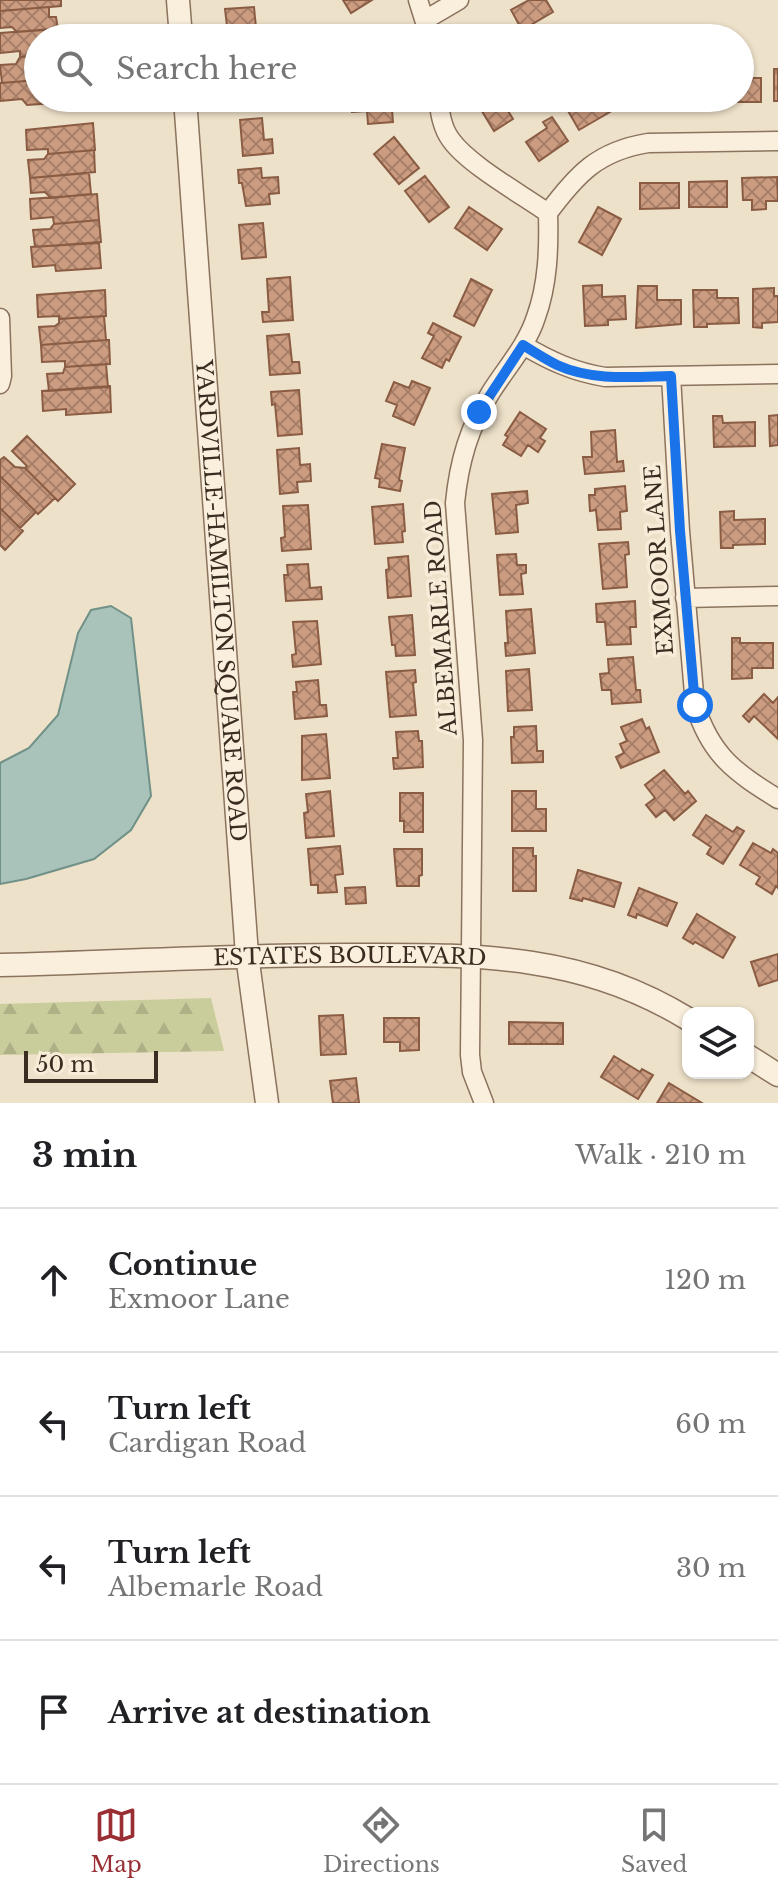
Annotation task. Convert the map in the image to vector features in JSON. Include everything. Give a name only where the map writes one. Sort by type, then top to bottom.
[{"type":"street","points":[[178,0],[180,24]]},
{"type":"street","points":[[418,0],[426,24]]},
{"type":"street","points":[[433,24],[459,0]]},
{"type":"street","name":"YARDVILLE-HAMILTON SQUARE ROAD","points":[[186,112],[247,955],[267,1103]]},
{"type":"street","points":[[440,112],[449,138],[460,151],[548,213],[584,169],[606,155],[627,147],[778,141]]},
{"type":"street","name":"ALBEMARLE ROAD","points":[[484,1103],[472,1072],[473,740],[455,503],[458,471],[466,440],[479,412],[523,345],[535,320],[543,295],[549,245],[548,213]]},
{"type":"street","points":[[0,318],[0,384]]},
{"type":"street","points":[[523,345],[557,365],[605,377],[778,374]]},
{"type":"street","name":"EXMOOR LANE","points":[[671,376],[695,705],[702,728],[714,749],[730,767],[778,799]]},
{"type":"street","points":[[685,598],[778,596]]},
{"type":"street","name":"ESTATES BOULEVARD","points":[[0,965],[247,955],[471,956],[543,964],[599,978],[640,993],[682,1016]]},
{"type":"street","points":[[754,1060],[778,1075]]},
{"type":"green space","points":[[211,998],[224,1051],[0,1055],[0,1004]]},
{"type":"water","points":[[111,606],[131,618],[151,796],[131,830],[94,859],[0,884],[0,763],[29,748],[58,715],[78,633],[91,610]]},
{"type":"building","points":[[0,0],[61,0],[61,6],[0,11]]},
{"type":"building","points":[[343,0],[372,0],[351,13]]},
{"type":"building","points":[[529,0],[546,0],[553,12],[532,24],[519,24],[511,10]]},
{"type":"building","points":[[49,7],[49,17],[56,17],[57,24],[24,24],[24,31],[17,32],[12,27],[0,28],[0,11]]},
{"type":"building","points":[[254,7],[256,24],[227,24],[225,9]]},
{"type":"building","points":[[24,31],[24,57],[20,57],[20,51],[0,53],[0,33]]},
{"type":"building","points":[[24,57],[24,81],[2,83],[0,65],[16,64]]},
{"type":"building","points":[[774,69],[778,69],[778,101],[774,101]]},
{"type":"building","points":[[754,78],[761,78],[761,102],[754,102]]},
{"type":"building","points":[[24,81],[24,101],[0,101],[0,83]]},
{"type":"building","points":[[367,112],[392,112],[393,122],[368,124]]},
{"type":"building","points":[[482,112],[509,112],[513,119],[494,131]]},
{"type":"building","points":[[569,112],[610,112],[579,130]]},
{"type":"building","points":[[552,117],[568,141],[539,161],[526,142],[547,128],[543,122]]},
{"type":"building","points":[[262,118],[264,140],[272,139],[273,153],[243,156],[240,120]]},
{"type":"building","points":[[93,123],[95,150],[48,154],[48,149],[27,150],[26,130]]},
{"type":"building","points":[[394,137],[419,168],[399,184],[374,154]]},
{"type":"building","points":[[94,150],[95,172],[30,178],[28,160],[44,159],[48,154]]},
{"type":"building","points":[[261,168],[262,178],[278,177],[279,193],[269,194],[270,204],[246,206],[238,170]]},
{"type":"building","points":[[89,173],[91,194],[51,198],[45,192],[31,193],[30,178]]},
{"type":"building","points":[[425,176],[449,207],[429,222],[405,191]]},
{"type":"building","points":[[777,177],[778,201],[766,201],[766,209],[752,210],[752,200],[743,200],[742,178]]},
{"type":"building","points":[[727,181],[727,207],[689,207],[689,182]]},
{"type":"building","points":[[640,183],[679,183],[679,208],[640,209]]},
{"type":"building","points":[[97,194],[99,220],[54,224],[53,217],[31,219],[30,199]]},
{"type":"building","points":[[469,207],[502,229],[487,250],[455,228]]},
{"type":"building","points":[[598,207],[621,219],[602,255],[579,242]]},
{"type":"building","points":[[99,220],[101,242],[35,247],[33,230],[50,229],[54,224]]},
{"type":"building","points":[[263,223],[266,257],[242,259],[239,225]]},
{"type":"building","points":[[99,243],[101,268],[56,271],[55,265],[33,267],[31,247]]},
{"type":"building","points":[[290,277],[293,320],[263,322],[262,312],[269,312],[267,279]]},
{"type":"building","points":[[471,279],[492,290],[474,326],[454,316]]},
{"type":"building","points":[[602,285],[602,297],[625,296],[626,319],[608,320],[608,325],[585,326],[583,286]]},
{"type":"building","points":[[638,286],[657,286],[657,300],[681,300],[681,324],[636,328]]},
{"type":"building","points":[[774,288],[774,296],[778,296],[778,322],[762,323],[762,328],[753,327],[753,289]]},
{"type":"building","points":[[105,290],[106,316],[38,317],[37,295]]},
{"type":"building","points":[[693,290],[717,290],[717,298],[738,298],[739,323],[694,327]]},
{"type":"building","points":[[104,316],[106,340],[41,345],[39,327],[55,326],[59,319]]},
{"type":"building","points":[[433,323],[461,337],[442,368],[422,358],[434,336],[428,333]]},
{"type":"building","points":[[289,334],[292,362],[299,362],[300,373],[270,375],[267,336]]},
{"type":"building","points":[[109,340],[110,364],[65,367],[65,361],[42,362],[41,345]]},
{"type":"building","points":[[106,364],[108,387],[49,391],[47,374],[63,373],[65,367]]},
{"type":"building","points":[[412,381],[430,388],[414,425],[393,416],[397,405],[386,401],[394,382],[409,388]]},
{"type":"building","points":[[110,386],[111,412],[66,415],[66,409],[43,411],[42,391]]},
{"type":"building","points":[[299,390],[302,434],[278,436],[271,392]]},
{"type":"building","points":[[520,412],[546,429],[540,438],[545,441],[538,452],[528,445],[521,456],[503,445],[508,437],[505,435]]},
{"type":"building","points":[[778,415],[778,445],[770,446],[769,416]]},
{"type":"building","points":[[713,416],[722,416],[723,423],[755,422],[755,446],[714,447]]},
{"type":"building","points":[[615,430],[617,462],[623,461],[624,471],[585,474],[583,457],[592,457],[591,432]]},
{"type":"building","points":[[27,436],[75,484],[58,501],[12,451]]},
{"type":"building","points":[[382,444],[405,448],[400,491],[379,487],[380,479],[375,478]]},
{"type":"building","points":[[299,448],[300,465],[310,464],[311,481],[297,482],[298,492],[280,494],[277,450]]},
{"type":"building","points":[[4,457],[15,467],[25,468],[55,498],[38,514],[0,476],[0,460]]},
{"type":"building","points":[[0,476],[36,512],[20,528],[0,508]]},
{"type":"building","points":[[625,486],[627,511],[620,512],[621,529],[598,530],[596,510],[590,511],[589,495],[595,495],[595,489]]},
{"type":"building","points":[[527,491],[528,503],[516,505],[518,532],[496,534],[492,494]]},
{"type":"building","points":[[403,504],[403,542],[375,544],[372,507]]},
{"type":"building","points":[[308,505],[311,549],[282,551],[281,538],[285,537],[283,506]]},
{"type":"building","points":[[0,508],[23,531],[5,550],[0,545]]},
{"type":"building","points":[[734,511],[734,520],[765,519],[765,544],[721,548],[720,512]]},
{"type":"building","points":[[628,542],[629,554],[625,555],[627,587],[603,589],[599,544]]},
{"type":"building","points":[[516,554],[517,565],[526,565],[526,573],[521,574],[523,594],[500,595],[497,555]]},
{"type":"building","points":[[408,556],[411,596],[388,598],[388,558]]},
{"type":"building","points":[[308,564],[310,588],[321,587],[322,599],[286,601],[284,575],[288,575],[287,565]]},
{"type":"building","points":[[635,601],[636,627],[630,627],[631,644],[607,645],[605,622],[597,622],[596,604]]},
{"type":"building","points":[[531,609],[535,653],[506,656],[506,611]]},
{"type":"building","points":[[412,615],[415,655],[396,656],[389,617]]},
{"type":"building","points":[[317,621],[321,664],[293,667],[292,655],[296,654],[293,622]]},
{"type":"building","points":[[732,638],[740,638],[740,643],[773,643],[773,668],[752,668],[752,678],[732,679]]},
{"type":"building","points":[[633,657],[636,690],[640,690],[641,702],[612,704],[611,690],[602,690],[600,674],[609,673],[608,659]]},
{"type":"building","points":[[529,669],[532,710],[508,711],[506,671]]},
{"type":"building","points":[[415,670],[416,715],[390,717],[386,672]]},
{"type":"building","points":[[318,680],[320,705],[326,705],[327,716],[295,719],[293,692],[297,692],[296,682]]},
{"type":"building","points":[[764,694],[773,703],[778,697],[778,739],[754,716],[749,722],[743,716]]},
{"type":"building","points":[[642,719],[646,729],[649,727],[659,752],[621,768],[616,757],[624,753],[620,744],[627,741],[621,727]]},
{"type":"building","points":[[536,726],[537,751],[543,751],[543,762],[512,763],[511,737],[514,737],[514,727]]},
{"type":"building","points":[[418,731],[419,741],[422,741],[423,767],[394,769],[393,758],[398,758],[396,732]]},
{"type":"building","points":[[326,734],[330,778],[302,780],[302,736]]},
{"type":"building","points":[[664,770],[685,794],[688,791],[696,801],[674,820],[665,810],[656,817],[646,805],[655,798],[645,785]]},
{"type":"building","points":[[330,791],[334,836],[306,838],[306,794]]},
{"type":"building","points":[[512,791],[536,791],[536,809],[546,809],[546,831],[512,831]]},
{"type":"building","points":[[400,793],[423,793],[423,832],[404,832],[404,821],[400,821]]},
{"type":"building","points":[[706,815],[733,832],[737,827],[744,831],[723,864],[707,854],[711,847],[693,835]]},
{"type":"building","points":[[753,843],[771,853],[773,849],[778,853],[778,888],[776,886],[772,894],[756,884],[760,877],[740,865]]},
{"type":"building","points":[[340,846],[343,874],[335,875],[337,892],[318,893],[318,885],[311,885],[308,849]]},
{"type":"building","points":[[513,848],[533,848],[533,856],[536,856],[536,891],[513,891]]},
{"type":"building","points":[[394,849],[422,849],[419,886],[397,886]]},
{"type":"building","points":[[578,870],[621,883],[614,907],[583,898],[582,901],[570,898]]},
{"type":"building","points":[[365,887],[366,903],[346,904],[345,888]]},
{"type":"building","points":[[639,888],[677,903],[667,926],[637,914],[636,918],[628,915]]},
{"type":"building","points":[[697,914],[735,937],[723,958],[683,938]]},
{"type":"building","points":[[778,954],[778,980],[759,986],[751,962]]},
{"type":"building","points":[[343,1015],[346,1054],[321,1055],[319,1016]]},
{"type":"building","points":[[384,1018],[419,1018],[419,1050],[400,1051],[400,1042],[384,1042]]},
{"type":"building","points":[[509,1022],[563,1023],[563,1044],[509,1044]]},
{"type":"building","points":[[614,1056],[640,1072],[642,1069],[653,1075],[638,1099],[601,1077]]},
{"type":"building","points":[[356,1078],[359,1103],[333,1103],[330,1081]]},
{"type":"building","points":[[669,1083],[702,1103],[657,1103]]},
{"type":"route","points":[[479,412],[523,345],[557,365],[581,373],[605,377],[671,376],[695,705]]}]
